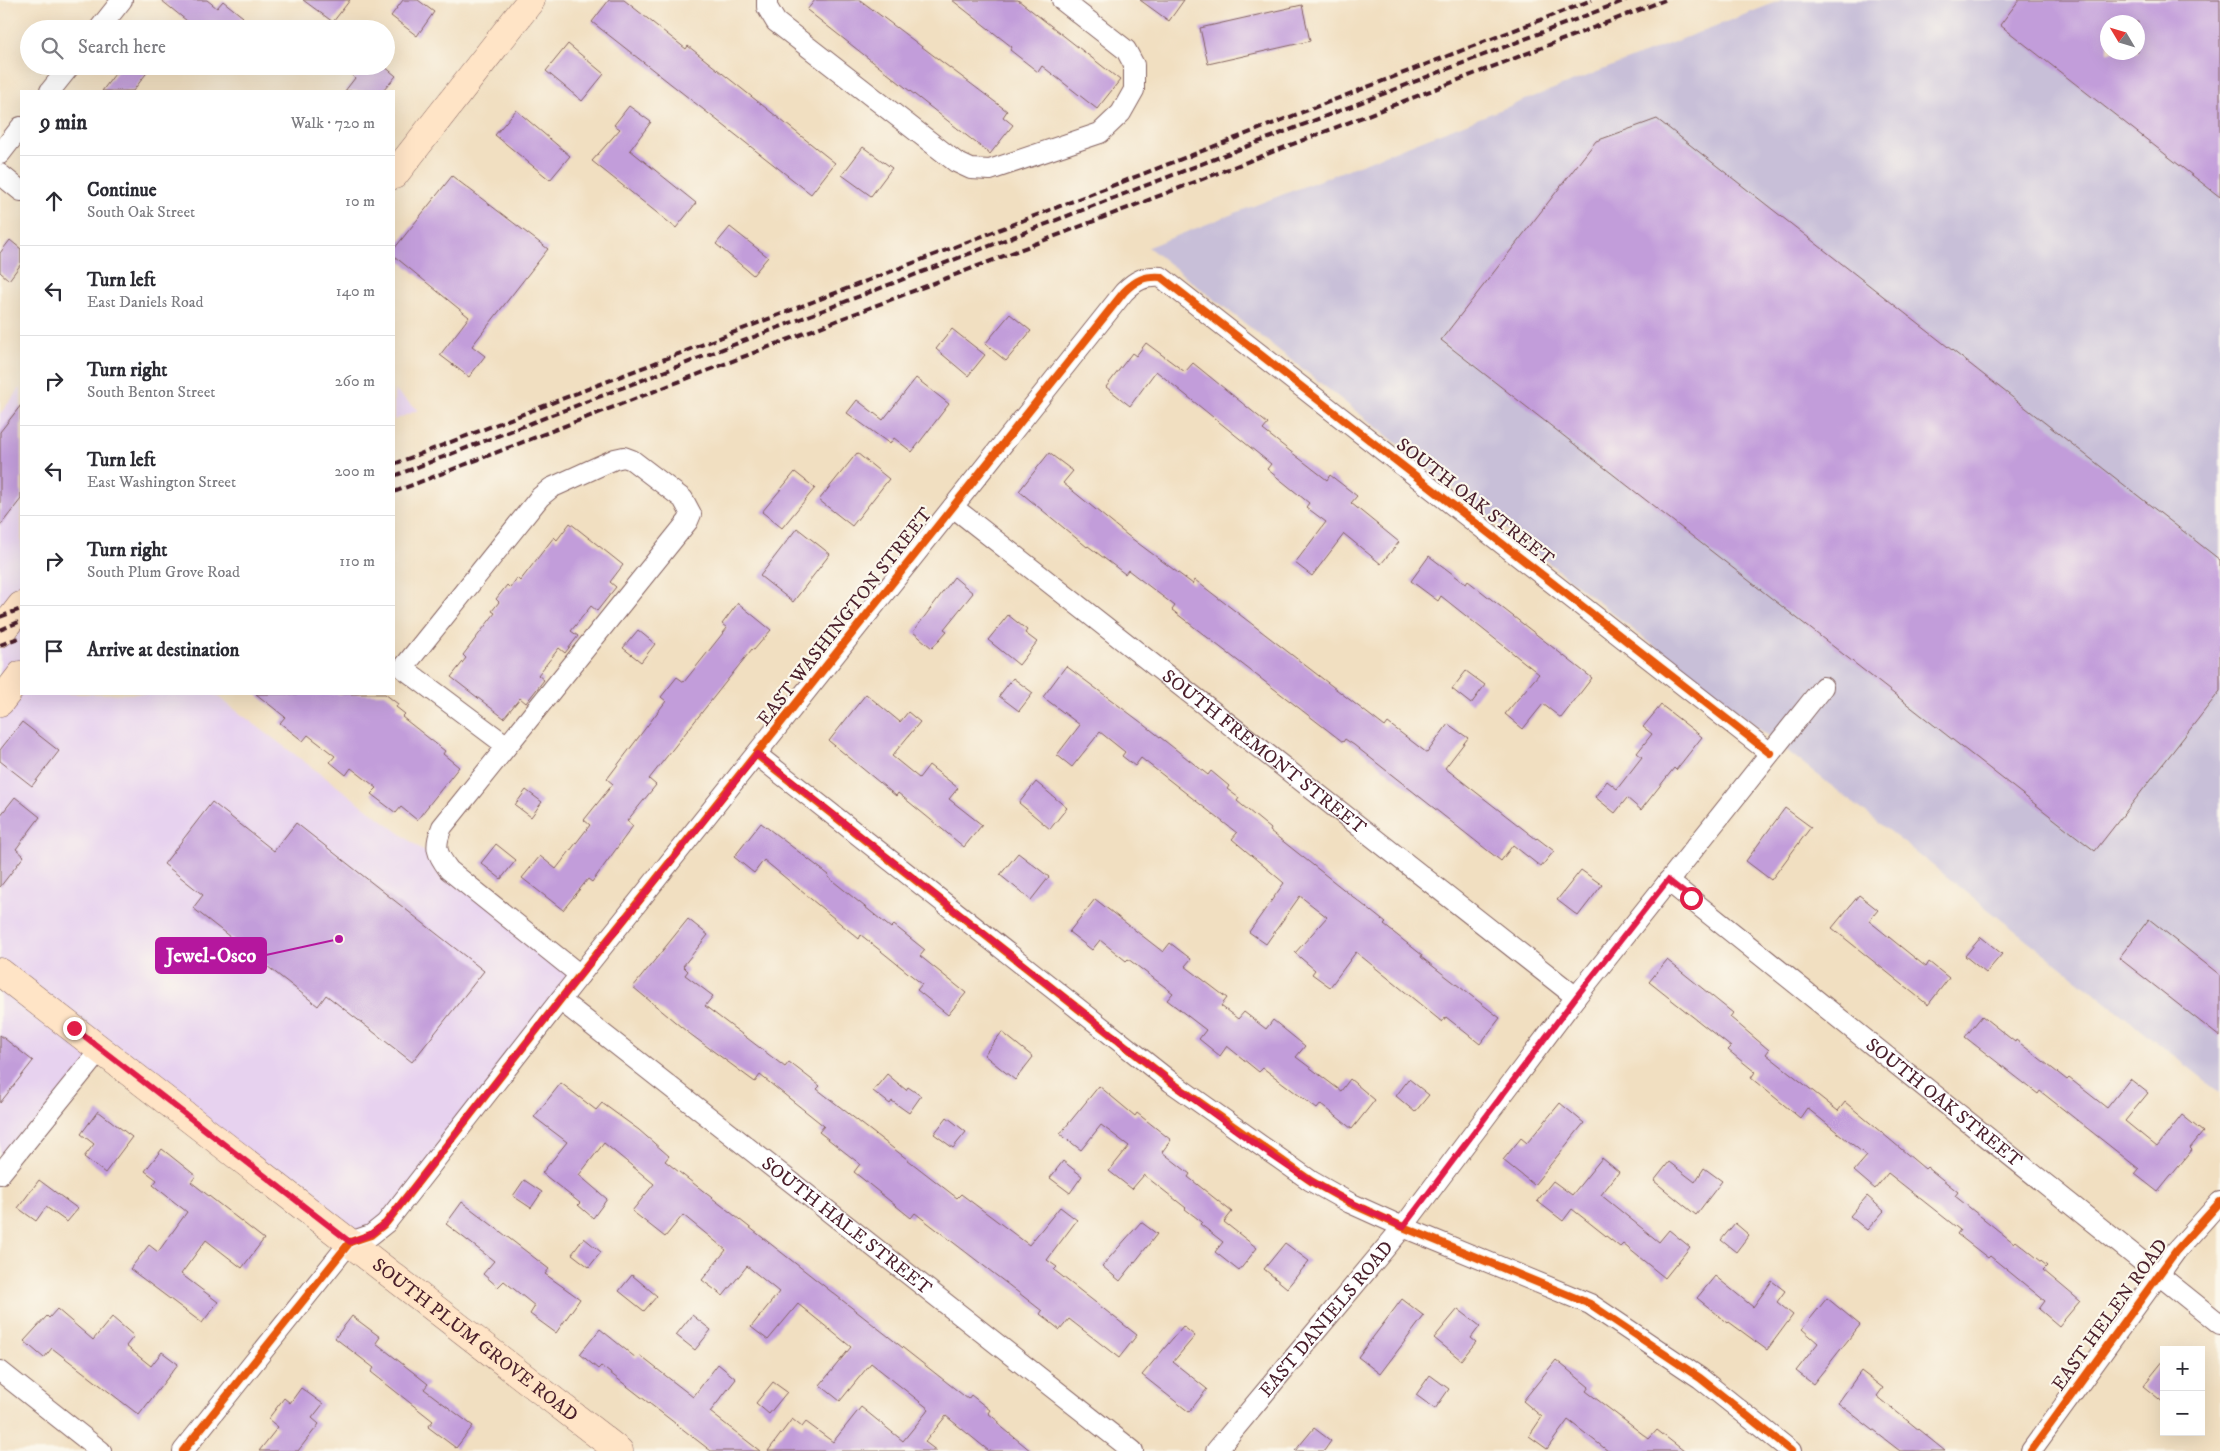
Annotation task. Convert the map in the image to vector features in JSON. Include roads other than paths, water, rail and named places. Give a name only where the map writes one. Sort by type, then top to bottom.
[{"type":"main road","points":[[395,174],[531,0]]},
{"type":"main road","points":[[0,633],[20,607]]},
{"type":"main road","points":[[0,702],[20,676]]},
{"type":"main road","name":"SOUTH PLUM GROVE ROAD","points":[[0,972],[619,1451]]},
{"type":"street","points":[[106,20],[122,0]]},
{"type":"street","points":[[767,0],[767,7],[776,22],[956,162],[971,170],[990,170],[1100,132],[1122,113],[1134,90],[1134,65],[1126,50],[1062,0]]},
{"type":"street","points":[[51,90],[63,75]]},
{"type":"street","points":[[0,154],[20,128]]},
{"type":"street","points":[[0,174],[20,190]]},
{"type":"street","name":"EAST WASHINGTON STREET","points":[[350,1242],[371,1234],[386,1223],[560,1000],[1124,292],[1133,282],[1146,276],[1161,277]]},
{"type":"street","name":"SOUTH OAK STREET","points":[[1161,277],[1770,754]]},
{"type":"street","points":[[507,746],[398,664],[540,497],[551,488],[624,457],[632,460],[684,500],[691,514],[688,521],[442,827],[436,841],[438,855],[448,870],[580,975]]},
{"type":"street","name":"SOUTH FREMONT STREET","points":[[953,507],[1576,997]]},
{"type":"street","name":"EAST DANIELS ROAD","points":[[1216,1451],[1403,1227],[1576,997],[1823,687]]},
{"type":"street","points":[[757,754],[1164,1076],[1311,1181],[1350,1203],[1403,1227],[1590,1304],[1700,1378],[1791,1451]]},
{"type":"street","name":"SOUTH OAK STREET","points":[[1668,880],[2220,1324]]},
{"type":"street","name":"SOUTH HALE STREET","points":[[560,1000],[1133,1451]]},
{"type":"street","points":[[0,1174],[101,1049]]},
{"type":"street","name":"EAST HELEN ROAD","points":[[2031,1451],[2176,1251],[2220,1202]]},
{"type":"street","points":[[183,1451],[350,1242]]},
{"type":"street","points":[[0,1371],[101,1451]]},
{"type":"railway","points":[[395,464],[1592,0]]},
{"type":"railway","points":[[395,476],[1626,0]]},
{"type":"railway","points":[[395,492],[1665,0]]},
{"type":"railway","points":[[0,617],[20,609]]},
{"type":"railway","points":[[0,630],[20,621]]},
{"type":"railway","points":[[0,645],[20,637]]},
{"type":"place","name":"Jewel-Osco","points":[[339,939]]}]
